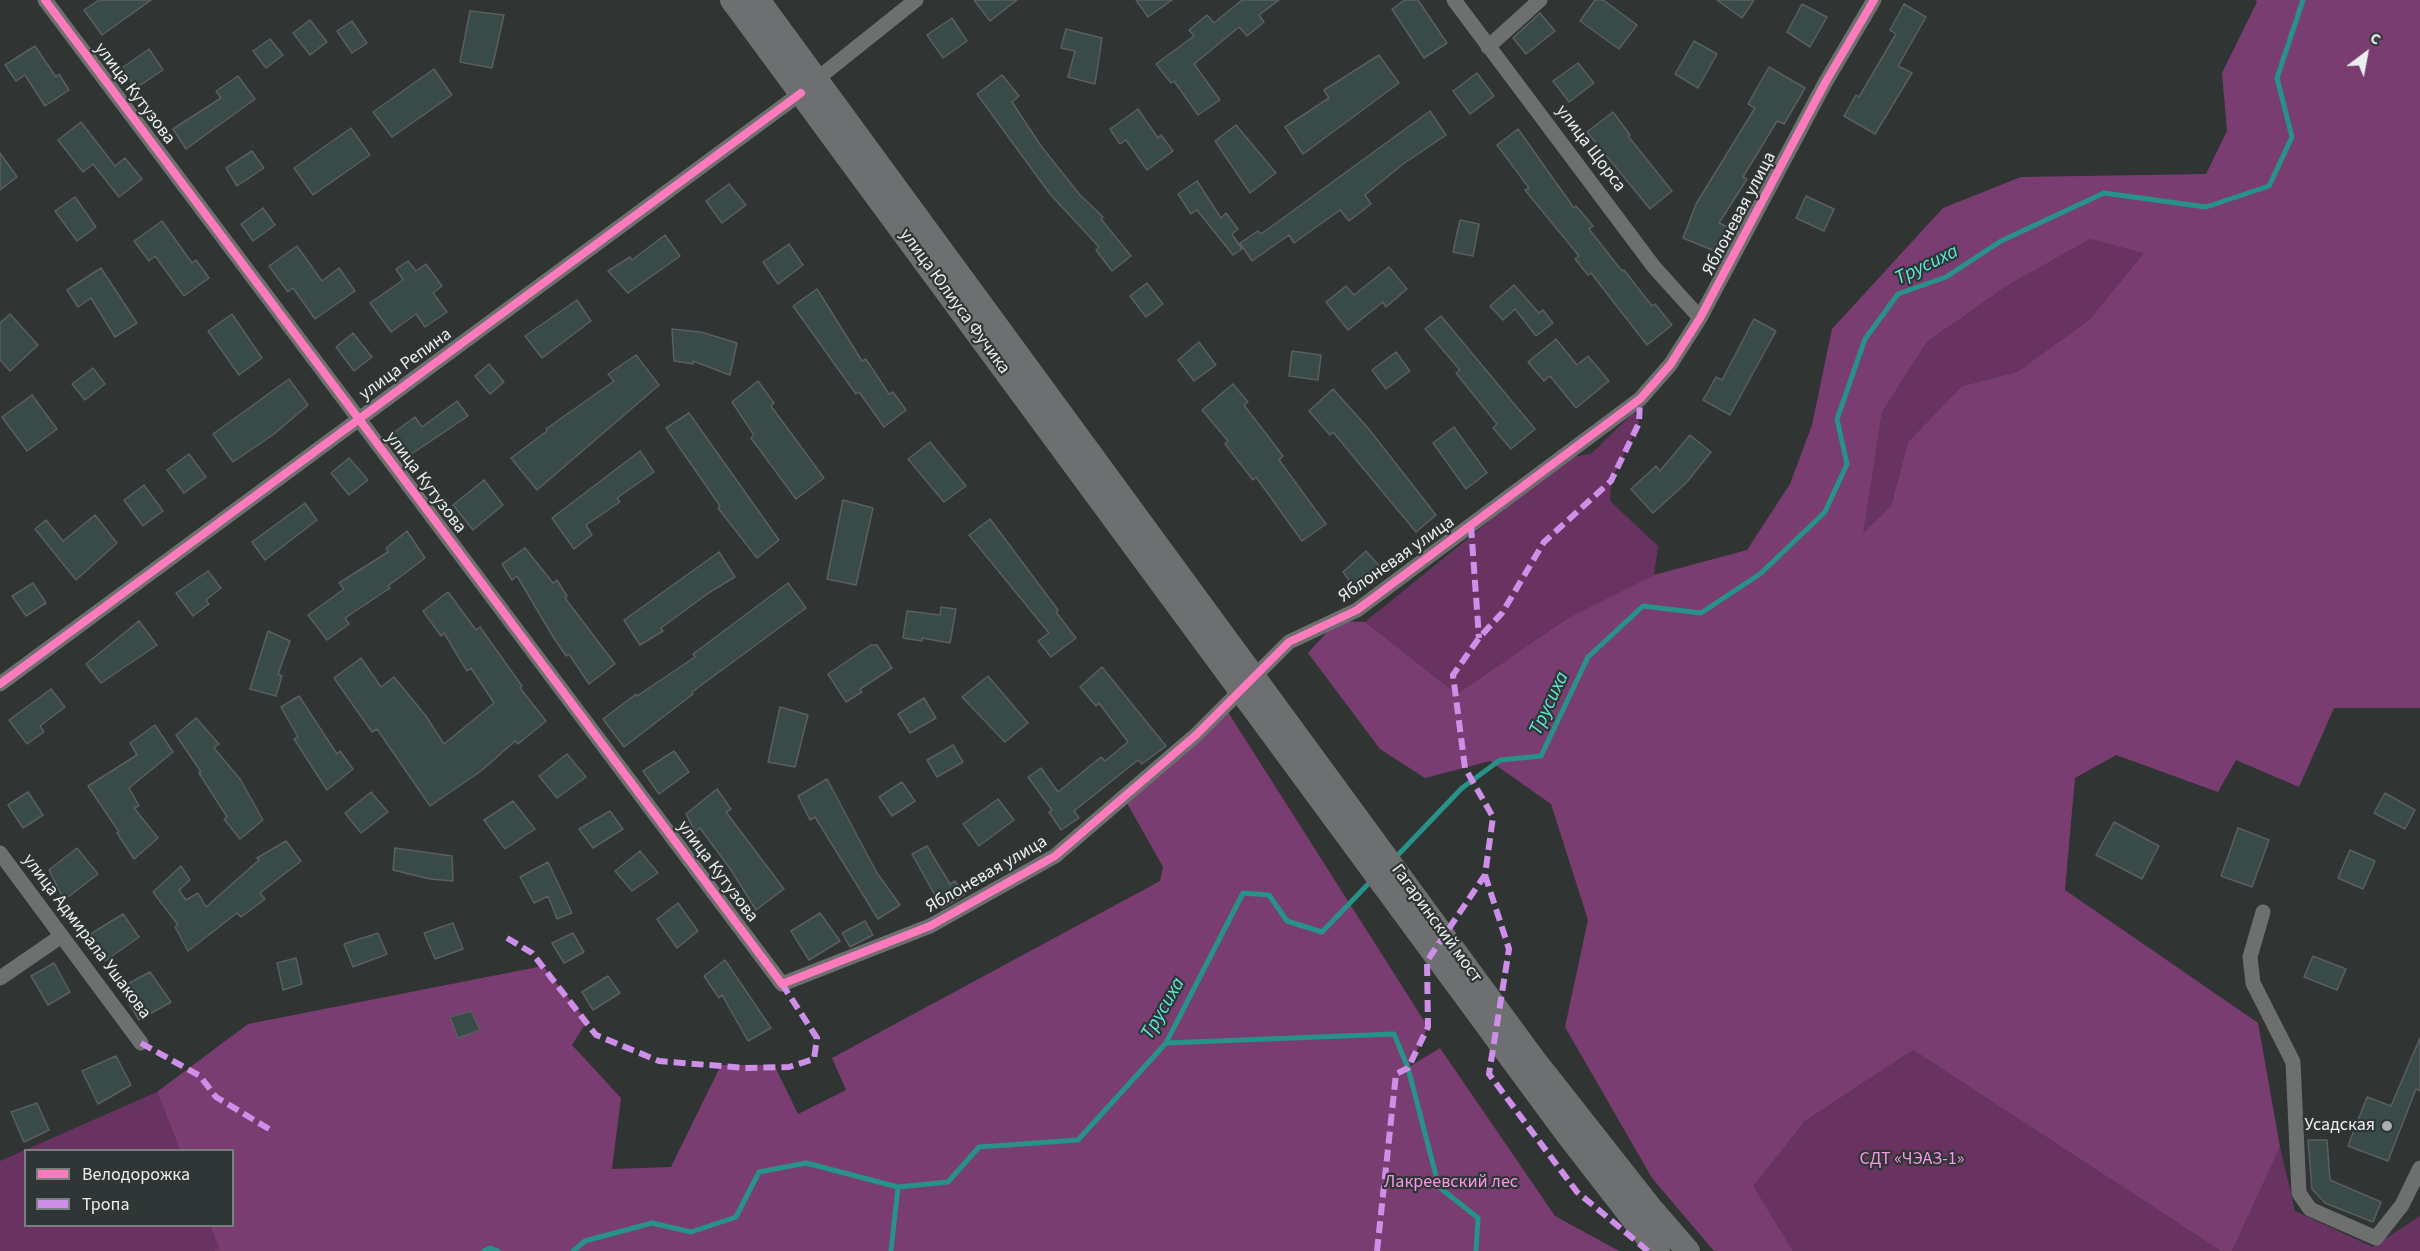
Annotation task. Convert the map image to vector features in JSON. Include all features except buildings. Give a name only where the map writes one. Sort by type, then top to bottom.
[{"type":"main road","name":"улица Юлиуса Фучика","points":[[732,0],[809,86],[1185,597]]},
{"type":"main road","name":"улица Юлиуса Фучика","points":[[758,0],[809,86]]},
{"type":"main road","name":"Гагаринский мост","points":[[1185,597],[1567,1134],[1658,1251]]},
{"type":"main road","name":"Гагаринский мост","points":[[1185,597],[1536,1061],[1688,1251]]},
{"type":"street","name":"улица Кутузова","points":[[45,0],[782,984]]},
{"type":"street","name":"улица Репина","points":[[0,684],[809,86],[916,0]]},
{"type":"street","name":"улица Щорса","points":[[1454,0],[1654,267],[1700,318]]},
{"type":"street","points":[[1488,47],[1540,0]]},
{"type":"street","name":"Яблоневая улица","points":[[782,984],[930,926],[1055,856],[1196,735],[1289,642],[1358,610],[1641,399],[1670,365],[1700,318],[1826,83],[1875,0]]},
{"type":"street","name":"улица Адмирала Ушакова","points":[[0,853],[60,937],[141,1043]]},
{"type":"street","points":[[2263,912],[2250,957],[2253,983],[2293,1062],[2300,1193],[2310,1209],[2376,1238],[2402,1205],[2420,1168]]},
{"type":"street","points":[[0,978],[60,937]]},
{"type":"green space","points":[[2255,0],[2420,0],[2420,708],[2334,708],[2299,787],[2236,760],[2218,792],[2116,755],[2075,778],[2065,890],[2258,1023],[2280,1147],[2232,1251],[2221,1251],[1913,1050],[1805,1121],[1753,1186],[1793,1251],[1714,1251],[1652,1178],[1565,1027],[1588,920],[1551,804],[1490,761],[1425,778],[1380,749],[1308,653],[1337,621],[1365,622],[1457,694],[1568,618],[1654,575],[1747,550],[1790,484],[1812,425],[1832,329],[1943,208],[2021,177],[2206,174],[2227,131],[2222,73],[2257,2]],"holes":[[[2090,239],[2144,253],[2089,320],[2017,372],[1962,386],[1908,442],[1891,506],[1863,533],[1882,412],[1927,342],[2005,287]]]},
{"type":"green space","points":[[2090,239],[2145,252],[2089,320],[2017,372],[1962,386],[1908,442],[1891,506],[1862,534],[1882,412],[1927,342],[2005,287]]},
{"type":"green space","points":[[1634,412],[1639,423],[1611,481],[1610,501],[1658,546],[1654,575],[1568,618],[1457,694],[1365,622],[1566,459],[1592,453]]},
{"type":"green space","name":"Лакреевский лес","points":[[1226,709],[1428,1027],[1409,1067],[1440,1048],[1555,1216],[1619,1251],[213,1251],[219,1248],[210,1227],[234,1227],[234,1149],[180,1149],[157,1092],[248,1024],[543,966],[587,1021],[572,1045],[621,1098],[612,1169],[671,1167],[721,1065],[774,1065],[798,1114],[846,1090],[832,1058],[1160,881],[1163,867],[1127,803]]},
{"type":"green space","name":"СДТ «ЧЭАЗ-1»","points":[[1913,1050],[2221,1251],[1793,1251],[1752,1186],[1805,1121]]},
{"type":"green space","points":[[157,1092],[180,1149],[27,1149]]},
{"type":"green space","points":[[2280,1147],[2295,1211],[2373,1247],[2420,1216],[2420,1251],[2232,1251]]},
{"type":"green space","points":[[24,1150],[24,1227],[210,1227],[219,1248],[213,1251],[0,1251],[0,1161]]},
{"type":"waterway","name":"Трусиха","points":[[1395,858],[1462,788],[1500,760],[1541,756],[1588,657],[1643,606],[1701,613],[1760,574],[1825,512],[1847,464],[1837,419],[1865,339],[1898,294],[1946,277],[2001,241],[2104,193],[2206,207],[2269,186],[2292,137],[2277,78],[2303,0]]},
{"type":"waterway","name":"Трусиха","points":[[573,1251],[585,1241],[652,1223],[691,1232],[736,1217],[759,1172],[806,1163],[898,1187],[948,1182],[979,1147],[1078,1140],[1166,1043],[1243,893],[1269,895],[1287,921],[1322,932],[1373,879]]},
{"type":"waterway","points":[[1166,1043],[1394,1034],[1408,1068],[1439,1187],[1478,1218],[1476,1251]]},
{"type":"waterway","points":[[891,1251],[898,1187]]},
{"type":"waterway","name":"Трусиха","points":[[484,1251],[490,1248],[498,1251]]},
{"type":"marked path","points":[[1377,1251],[1396,1074],[1408,1068],[1428,1027],[1427,961],[1485,875],[1493,817],[1465,768],[1453,675],[1479,638],[1502,613],[1544,542],[1611,481],[1639,423],[1640,399]]},
{"type":"marked path","points":[[1471,526],[1479,638]]},
{"type":"marked path","points":[[1485,875],[1509,949],[1489,1074],[1577,1192],[1648,1251]]},
{"type":"marked path","points":[[507,938],[532,953],[596,1035],[659,1061],[745,1068],[789,1067],[814,1059],[817,1038],[782,984]]},
{"type":"marked path","points":[[141,1043],[200,1076],[216,1097],[274,1132]]},
{"type":"cycle path","points":[[45,0],[782,984],[930,926],[1055,856],[1196,735],[1289,642],[1357,610],[1640,399],[1670,365],[1700,318],[1825,83],[1874,0]]},
{"type":"cycle path","points":[[0,684],[801,93]]},
{"type":"place","name":"Усадская","points":[[2387,1126]]}]
